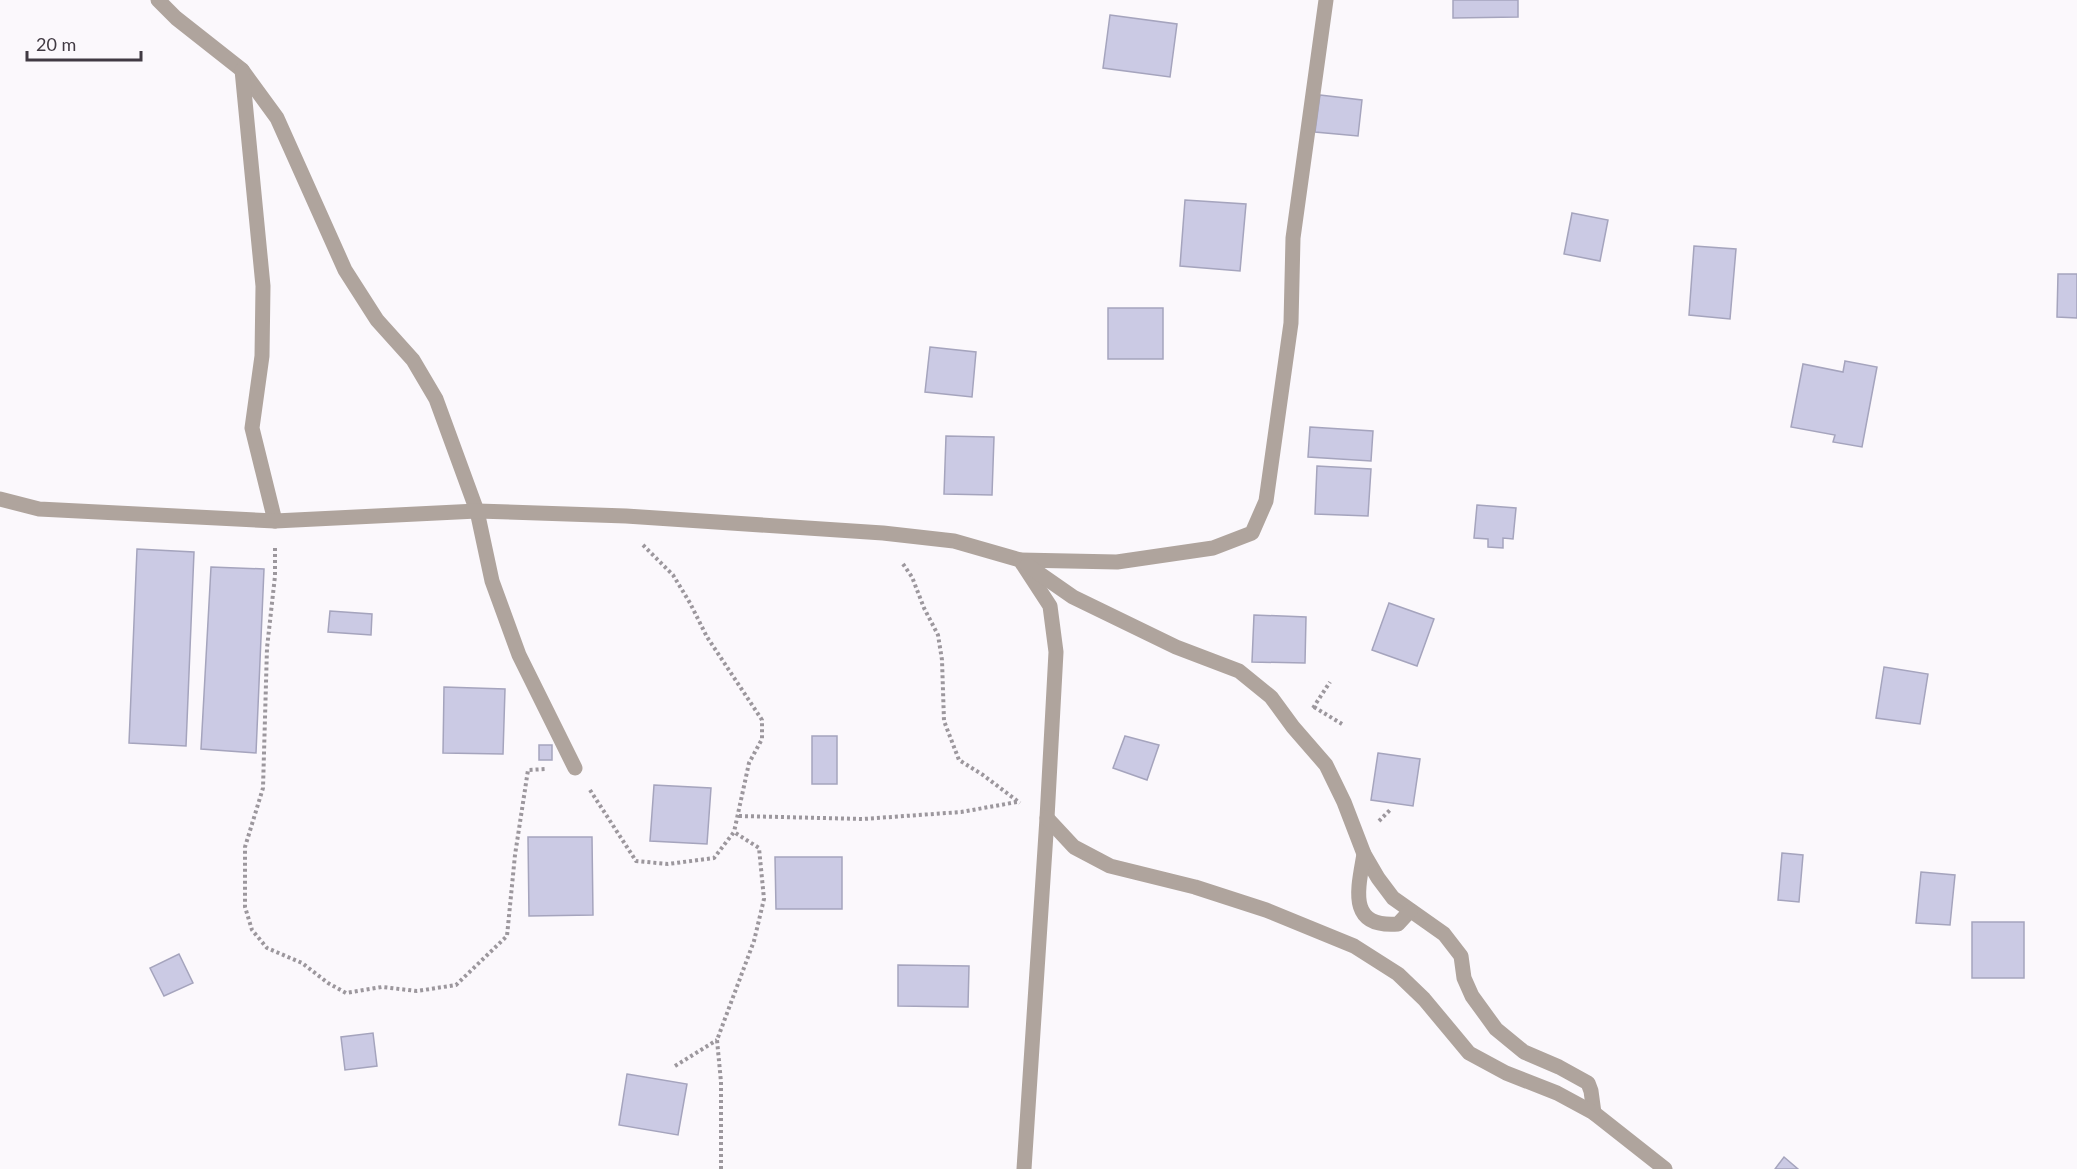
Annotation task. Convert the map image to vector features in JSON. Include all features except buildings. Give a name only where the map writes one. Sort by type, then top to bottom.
[{"type":"street","points":[[158,0],[176,18],[242,70],[277,118],[345,270],[377,320],[413,360],[436,399],[477,511],[492,580],[515,644],[575,768]]},
{"type":"street","points":[[0,499],[39,509],[275,522],[477,511],[626,516],[883,533],[954,541],[1020,560],[1117,562],[1214,549],[1252,533],[1266,501],[1291,323],[1293,238],[1326,0]]},
{"type":"street","points":[[242,70],[263,286],[262,356],[252,429],[275,522]]},
{"type":"street","points":[[1020,560],[1050,606],[1056,652],[1024,1169]]},
{"type":"street","points":[[1020,560],[1073,597],[1176,647],[1239,671],[1271,697],[1326,765],[1344,802],[1364,854],[1393,898],[1444,934],[1461,956],[1464,978],[1472,996],[1496,1029],[1524,1052],[1588,1083],[1594,1113]]},
{"type":"street","points":[[1047,818],[1074,847],[1110,866],[1195,887],[1266,910],[1354,946],[1398,974],[1424,999],[1469,1053],[1506,1073],[1557,1093],[1594,1113],[1662,1168]]},
{"type":"street","points":[[1364,854],[1357,893],[1359,907],[1369,920],[1383,926],[1398,924],[1410,911]]},
{"type":"path","points":[[275,522],[275,576],[267,648],[263,789],[245,847],[245,907],[252,930],[267,948],[302,963],[328,983],[346,993],[382,987],[417,992],[456,985],[507,936],[515,855],[528,770],[575,768],[636,861],[668,864],[714,858],[734,832],[750,763],[762,740],[762,720],[713,647],[673,575],[646,550],[626,516]]},
{"type":"path","points":[[883,533],[912,577],[924,608],[938,634],[942,660],[944,721],[959,760],[983,775],[1017,802],[1047,818]]},
{"type":"path","points":[[1330,682],[1313,707],[1342,724]]},
{"type":"path","points":[[739,816],[863,819],[961,812],[1017,802]]},
{"type":"path","points":[[721,1169],[721,1082],[717,1040],[754,941],[764,899],[759,848],[734,832]]},
{"type":"path","points":[[675,1066],[717,1040]]}]
